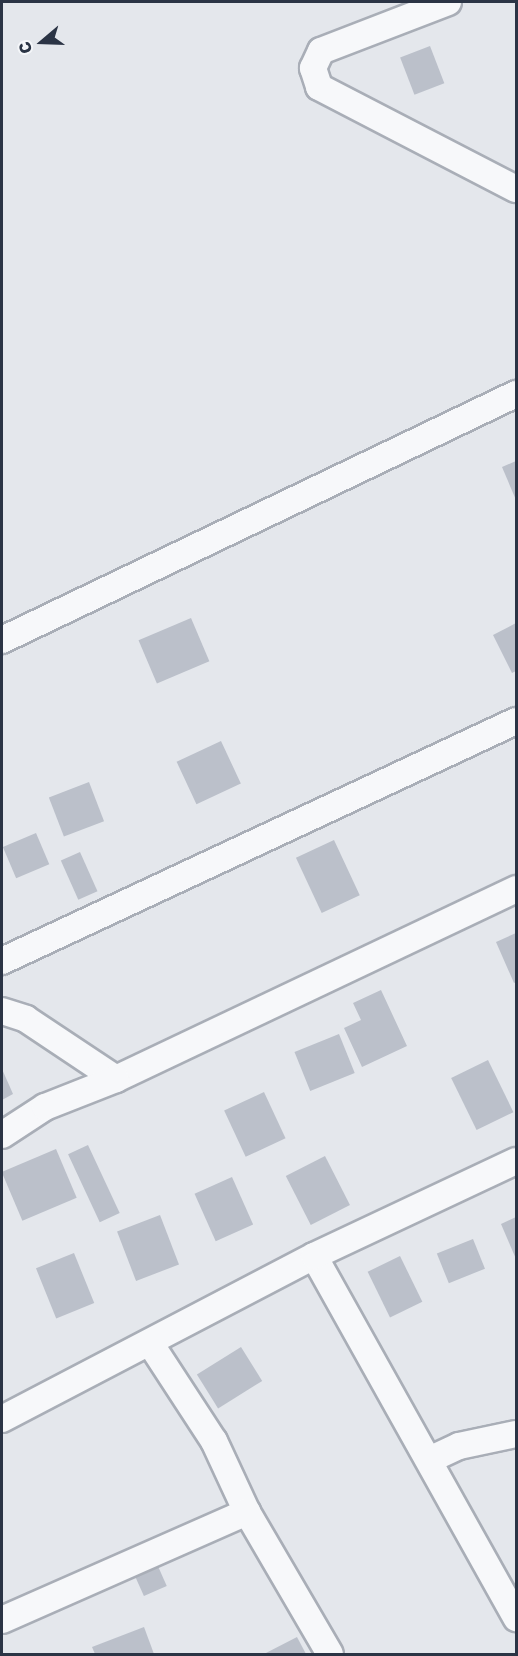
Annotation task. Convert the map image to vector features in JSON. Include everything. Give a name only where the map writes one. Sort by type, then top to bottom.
[{"type":"street","points":[[448,2],[321,51],[313,68],[319,87],[516,189]]},
{"type":"street","points":[[2,640],[516,394]]},
{"type":"street","points":[[2,961],[516,721]]},
{"type":"street","points":[[2,1135],[45,1107],[116,1078],[516,889]]},
{"type":"street","points":[[2,1011],[26,1019],[116,1078]]},
{"type":"street","points":[[2,1419],[314,1256],[516,1161]]},
{"type":"street","points":[[314,1256],[516,1618]]},
{"type":"street","points":[[150,1343],[214,1441],[247,1512],[330,1654]]},
{"type":"street","points":[[429,1460],[459,1446],[516,1434]]},
{"type":"street","points":[[2,1620],[247,1512]]},
{"type":"building","points":[[430,46],[444,83],[414,95],[400,57]]},
{"type":"building","points":[[516,461],[516,500],[502,467]]},
{"type":"building","points":[[191,618],[209,661],[157,684],[139,640]]},
{"type":"building","points":[[516,623],[516,671],[512,673],[493,635]]},
{"type":"building","points":[[221,741],[241,784],[196,804],[177,762]]},
{"type":"building","points":[[89,782],[104,821],[64,837],[49,797]]},
{"type":"building","points":[[36,833],[49,864],[16,878],[3,847]]},
{"type":"building","points":[[334,840],[360,895],[322,913],[296,858]]},
{"type":"building","points":[[80,852],[97,891],[78,900],[61,861]]},
{"type":"building","points":[[516,933],[516,982],[514,983],[496,942]]},
{"type":"building","points":[[381,990],[407,1046],[362,1067],[344,1028],[361,1020],[353,1003]]},
{"type":"building","points":[[339,1034],[355,1073],[310,1091],[294,1052]]},
{"type":"building","points":[[488,1060],[513,1112],[477,1130],[451,1078]]},
{"type":"building","points":[[2,1069],[13,1094],[2,1100]]},
{"type":"building","points":[[264,1092],[286,1138],[246,1157],[224,1111]]},
{"type":"building","points":[[88,1145],[120,1213],[100,1222],[68,1154]]},
{"type":"building","points":[[56,1149],[77,1198],[22,1221],[2,1172]]},
{"type":"building","points":[[325,1156],[350,1205],[311,1225],[286,1176]]},
{"type":"building","points":[[232,1177],[253,1225],[216,1241],[195,1194]]},
{"type":"building","points":[[160,1215],[179,1264],[136,1281],[117,1231]]},
{"type":"building","points":[[516,1217],[516,1259],[501,1224]]},
{"type":"building","points":[[473,1239],[485,1269],[449,1283],[437,1254]]},
{"type":"building","points":[[74,1253],[94,1303],[56,1318],[36,1268]]},
{"type":"building","points":[[400,1256],[422,1302],[390,1318],[368,1272]]},
{"type":"building","points":[[241,1347],[262,1381],[218,1408],[197,1375]]},
{"type":"building","points":[[157,1564],[167,1586],[144,1596],[134,1574]]},
{"type":"building","points":[[144,1627],[154,1654],[95,1654],[92,1647]]},
{"type":"building","points":[[297,1637],[306,1654],[264,1654]]}]
